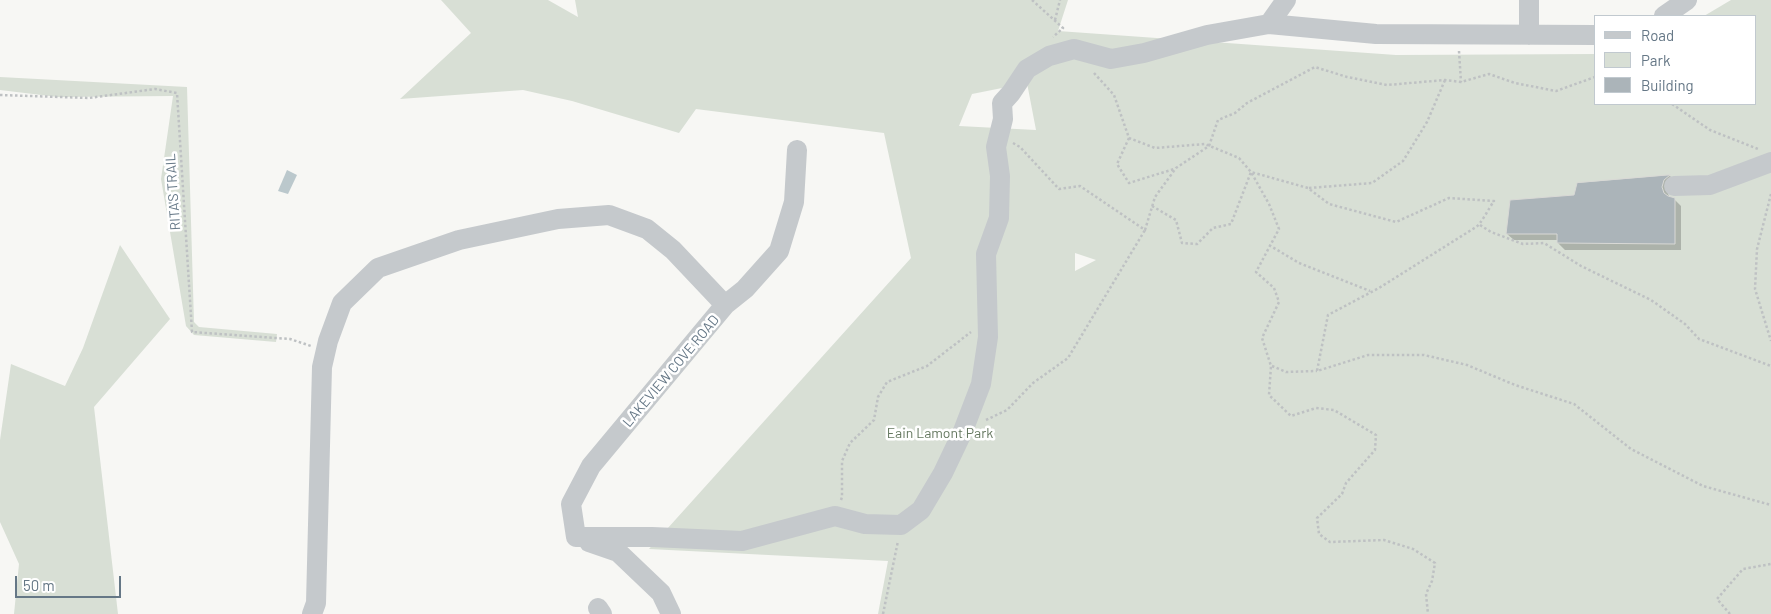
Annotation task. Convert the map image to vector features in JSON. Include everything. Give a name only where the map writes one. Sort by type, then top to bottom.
[{"type":"street","points":[[1269,24],[1286,0]]},
{"type":"street","points":[[1529,0],[1529,35]]},
{"type":"street","points":[[1665,15],[1687,0]]},
{"type":"street","points":[[576,536],[742,541],[835,516],[865,524],[901,525],[921,510],[943,473],[963,431],[981,384],[988,337],[986,254],[999,218],[1000,176],[996,146],[1003,119],[1002,103],[1027,69],[1049,56],[1074,49],[1111,59],[1144,53],[1207,35],[1269,24],[1376,34],[1594,35]]},
{"type":"street","points":[[725,305],[745,289],[779,251],[794,202],[797,150]]},
{"type":"street","points":[[1674,186],[1710,185],[1766,156]]},
{"type":"street","name":"LAKEVIEW COVE ROAD","points":[[312,614],[316,603],[322,367],[325,352],[342,303],[378,268],[459,240],[558,219],[609,214],[647,229],[673,250],[725,305],[591,466],[571,504],[576,536]]},
{"type":"street","points":[[576,536],[618,552],[661,593],[671,614]]},
{"type":"path","points":[[1032,0],[1063,28],[1051,39]]},
{"type":"path","points":[[1055,20],[1060,0]]},
{"type":"path","points":[[1454,34],[1458,49],[1461,82]]},
{"type":"path","points":[[1091,69],[1114,95],[1129,138],[1117,164],[1129,183],[1176,168],[1209,146],[1218,120],[1234,113],[1247,103],[1315,67],[1347,77],[1387,85],[1445,80],[1461,82],[1489,74],[1515,83],[1556,91],[1594,78]]},
{"type":"path","points":[[1251,172],[1308,188],[1372,183],[1404,161],[1427,122],[1445,80]]},
{"type":"path","name":"RITA'S TRAIL","points":[[0,95],[89,98],[155,89],[177,93],[192,332],[290,338],[325,352]]},
{"type":"path","points":[[1673,105],[1710,130],[1766,156]]},
{"type":"path","points":[[998,136],[1020,147],[1059,188],[1080,186],[1145,230]]},
{"type":"path","points":[[1129,138],[1155,148],[1205,144],[1239,158],[1251,172],[1269,204],[1280,229],[1269,245],[1256,272],[1274,288],[1279,302],[1262,338],[1271,366],[1268,395],[1291,416],[1316,408],[1334,410],[1376,435],[1375,450],[1346,483],[1342,494],[1317,518],[1319,534],[1330,542],[1384,540],[1413,550],[1435,563],[1432,581],[1426,594],[1428,614]]},
{"type":"path","points":[[963,431],[1008,410],[1033,383],[1068,358],[1145,230],[1155,197],[1176,168]]},
{"type":"path","points":[[1152,206],[1176,220],[1182,243],[1197,244],[1213,228],[1231,224],[1251,172]]},
{"type":"path","points":[[1308,188],[1329,204],[1396,222],[1449,198],[1494,201],[1484,215],[1480,225],[1371,292],[1328,315],[1316,371]]},
{"type":"path","points":[[1771,194],[1757,249],[1755,289],[1771,342]]},
{"type":"path","points":[[1480,225],[1491,232],[1523,244],[1544,243],[1581,266],[1651,300],[1685,324],[1699,339],[1771,366]]},
{"type":"path","points":[[1269,245],[1299,262],[1371,292]]},
{"type":"path","points":[[835,516],[842,497],[842,461],[850,444],[874,420],[878,397],[887,382],[927,366],[987,320]]},
{"type":"path","points":[[1271,366],[1286,372],[1316,371],[1368,355],[1424,354],[1467,365],[1574,404],[1631,449],[1703,486],[1771,505]]},
{"type":"path","points":[[882,614],[901,525]]},
{"type":"path","points":[[1730,614],[1717,599],[1742,569],[1771,564]]},
{"type":"green space","name":"Eain Lamont Park","points":[[441,0],[548,0],[578,17],[575,0],[1068,0],[1058,31],[1396,55],[1594,54],[1594,105],[1756,105],[1756,15],[1706,15],[1731,0],[1771,0],[1771,614],[878,614],[888,561],[649,549],[911,258],[884,133],[696,109],[679,133],[572,101],[523,90],[400,99],[471,33]],"holes":[[[1027,83],[1036,130],[959,126],[972,94]],[[1075,253],[1096,260],[1075,271]]]},
{"type":"green space","points":[[0,77],[187,87],[194,322],[199,327],[277,334],[276,342],[194,335],[186,326],[161,179],[173,96],[58,97],[0,90]]},
{"type":"green space","points":[[120,245],[170,319],[94,407],[118,614],[14,614],[19,564],[0,522],[0,440],[11,364],[65,386],[83,348]]},
{"type":"shaded area","points":[[287,170],[297,175],[288,194],[278,191]]},
{"type":"building","points":[[1670,175],[1664,180],[1662,187],[1664,193],[1675,198],[1675,244],[1557,243],[1557,234],[1506,234],[1510,200],[1574,195],[1577,183]]}]
